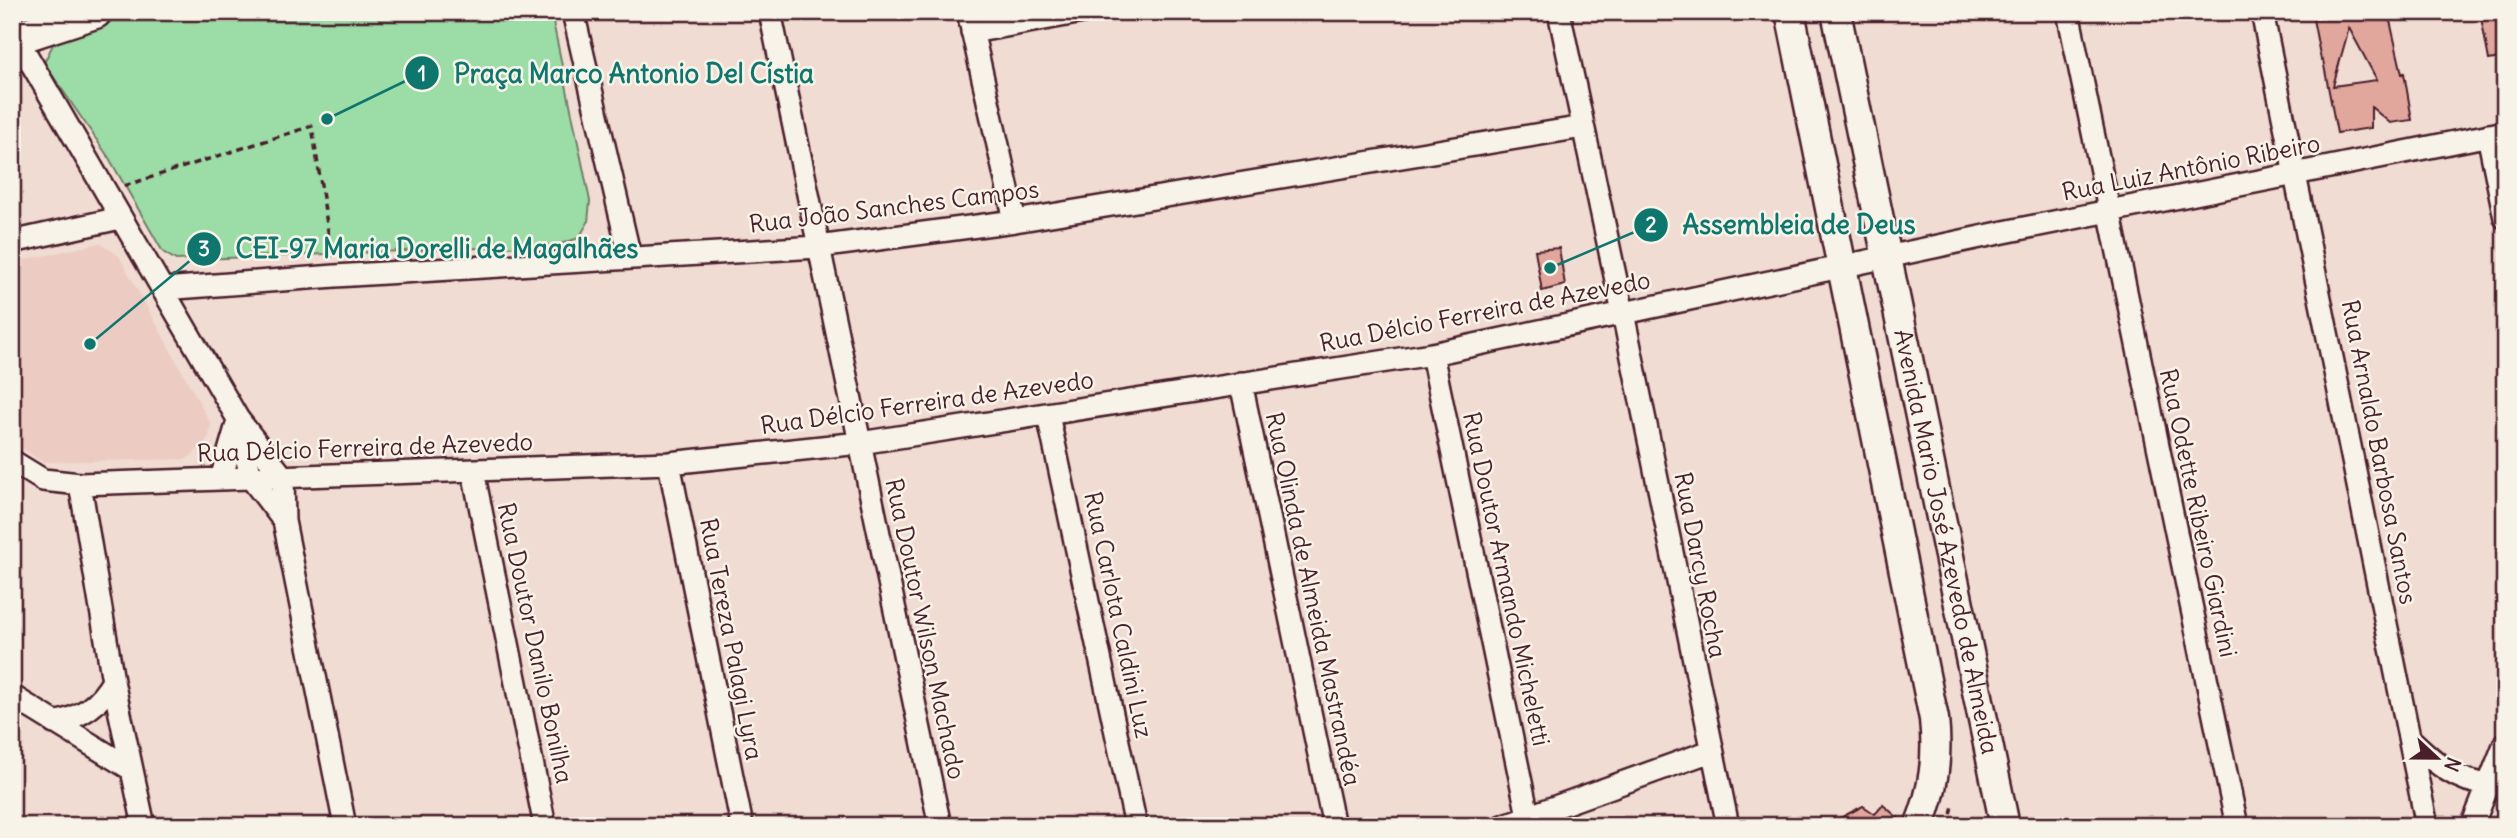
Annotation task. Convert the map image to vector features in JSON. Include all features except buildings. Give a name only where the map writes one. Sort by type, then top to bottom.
[{"type":"main road","points":[[13,39],[94,12]]},
{"type":"street","points":[[573,12],[630,257]]},
{"type":"street","name":"Rua Doutor Wilson Machado","points":[[770,12],[940,826]]},
{"type":"street","points":[[1016,221],[970,22],[1083,12]]},
{"type":"street","name":"Rua Darcy Rocha","points":[[1559,12],[1728,826]]},
{"type":"street","name":"Avenida Mario José Azevedo de Almeida","points":[[1790,12],[1934,719],[1937,744],[1934,779],[1919,826]]},
{"type":"street","name":"Avenida Mario José Azevedo de Almeida","points":[[1836,12],[2005,826]]},
{"type":"street","name":"Rua Odette Ribeiro Giardini","points":[[2068,12],[2237,826]]},
{"type":"street","name":"Rua Arnaldo Barbosa Santos","points":[[2262,12],[2427,826]]},
{"type":"street","points":[[33,67],[37,48],[47,28]]},
{"type":"street","points":[[13,39],[33,67],[238,419],[283,477],[284,521],[345,826]]},
{"type":"street","name":"Rua João Sanches Campos","points":[[163,289],[818,247],[1016,221],[1583,127]]},
{"type":"street","points":[[2496,133],[2505,218]]},
{"type":"street","name":"Rua Luiz Antônio Ribeiro","points":[[1842,267],[2496,133]]},
{"type":"street","points":[[12,242],[120,218]]},
{"type":"street","name":"Rua Délcio Ferreira de Azevedo","points":[[12,461],[43,480],[80,484],[669,463],[860,443],[1432,354],[1842,267]]},
{"type":"street","name":"Rua Doutor Armando Micheletti","points":[[1432,354],[1528,816]]},
{"type":"street","name":"Rua Olinda de Almeida Mastrandéa","points":[[1241,383],[1334,826]]},
{"type":"street","name":"Rua Carlota Caldini Luz","points":[[1048,415],[1136,826]]},
{"type":"street","points":[[238,419],[251,478],[284,521]]},
{"type":"street","points":[[221,479],[238,419]]},
{"type":"street","name":"Rua Tereza Palagi Lyra","points":[[669,463],[741,826]]},
{"type":"street","name":"Rua Doutor Danilo Bonilha","points":[[473,471],[545,826]]},
{"type":"street","points":[[284,521],[311,477]]},
{"type":"street","points":[[80,484],[113,681],[144,826]]},
{"type":"street","points":[[54,723],[72,719],[88,710],[103,699],[113,681]]},
{"type":"street","points":[[12,696],[131,769]]},
{"type":"street","points":[[2411,740],[2428,756],[2463,779],[2476,784],[2488,784]]},
{"type":"street","points":[[2472,826],[2505,743]]},
{"type":"street","points":[[1502,826],[1711,751]]},
{"type":"street","name":"Rua Arnaldo Barbosa Santos","points":[[2420,789],[2444,826]]},
{"type":"path","points":[[105,192],[312,126],[335,276]]},
{"type":"shaded area","points":[[100,243],[119,256],[211,424],[204,445],[187,459],[43,462],[12,442],[12,263]]},
{"type":"green space","points":[[139,12],[551,12],[590,201],[588,222],[579,238],[557,245],[176,260],[163,252],[109,158],[44,63],[56,38]]},
{"type":"place","name":"Praça Marco Antonio Del Cístia","points":[[327,119]]},
{"type":"place","name":"Assembleia de Deus","points":[[1550,268]]},
{"type":"place","name":"CEI-97 Maria Dorelli de Magalhães","points":[[90,344]]}]
